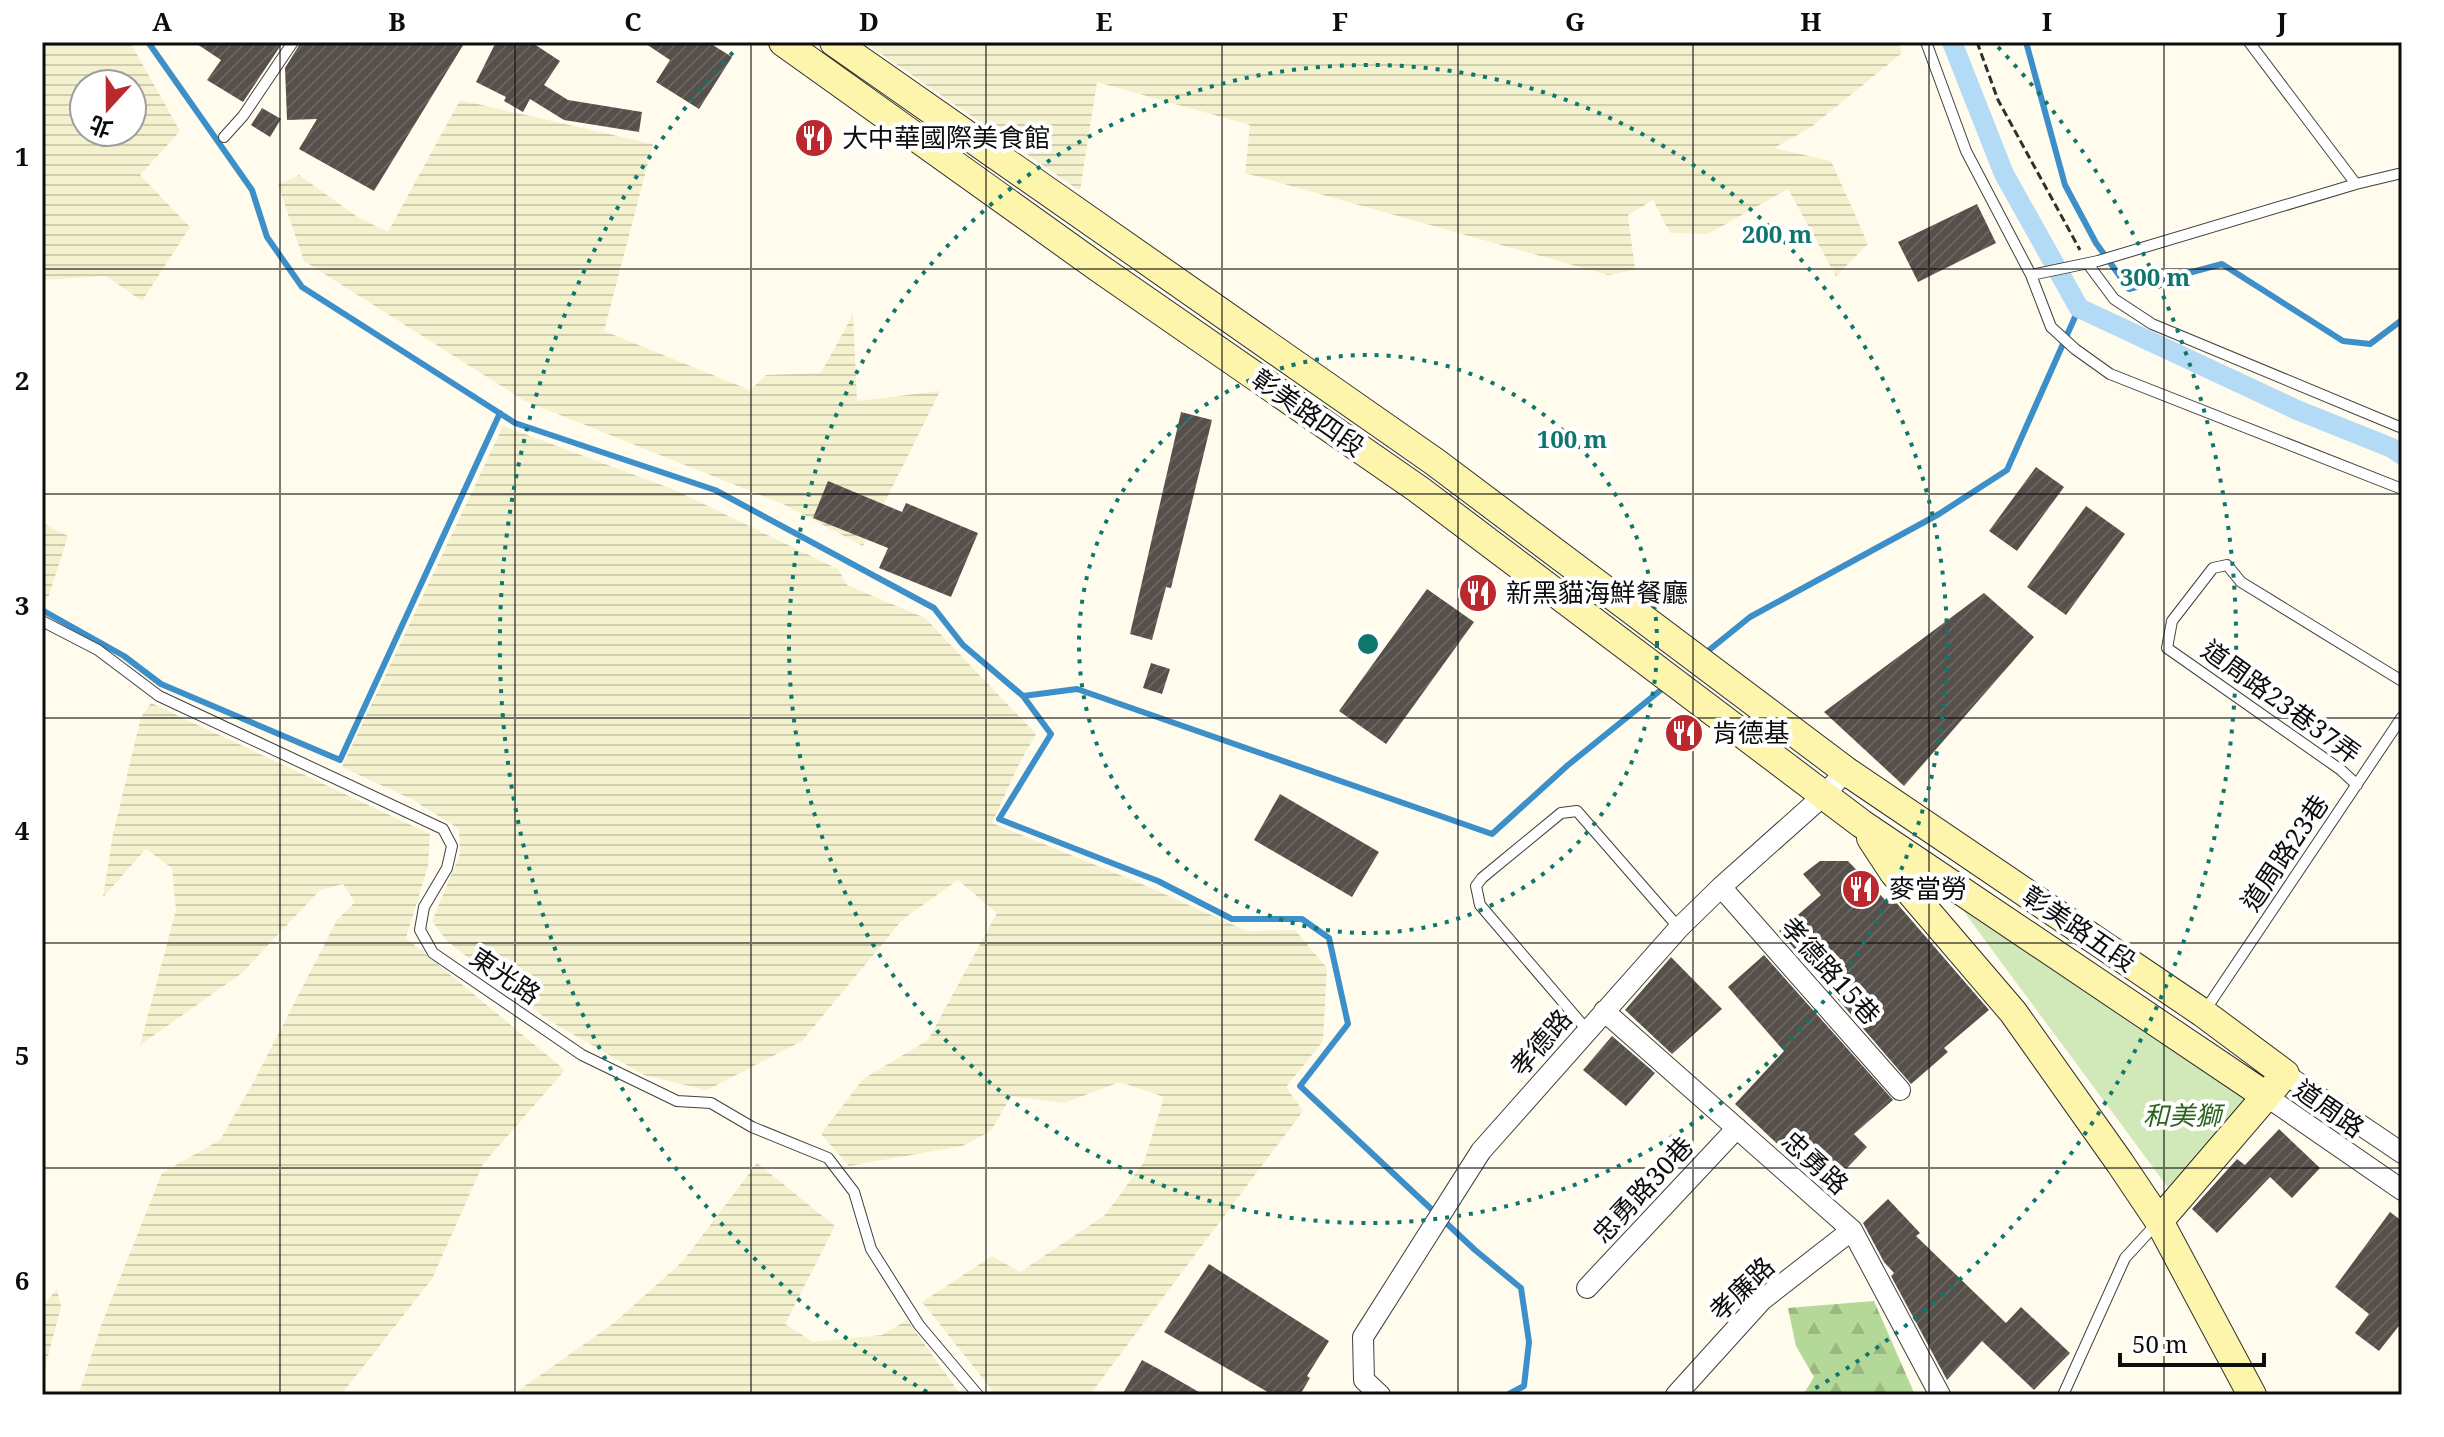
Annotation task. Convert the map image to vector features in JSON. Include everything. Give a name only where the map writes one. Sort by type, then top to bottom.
[{"type":"main road","name":"彰美路四段","points":[[783,42],[1099,268],[1418,489],[1823,796]]},
{"type":"main road","name":"彰美路四段","points":[[834,42],[1435,462],[1846,771]]},
{"type":"main road","points":[[1099,268],[1115,237]]},
{"type":"main road","points":[[1418,489],[1435,462]]},
{"type":"main road","name":"彰美路五段","points":[[1846,771],[2203,1013],[2285,1074]]},
{"type":"main road","name":"彰美路五段","points":[[1823,796],[2266,1096]]},
{"type":"main road","points":[[1862,824],[1894,873],[2013,1012],[2159,1221],[2252,1395]]},
{"type":"main road","points":[[2159,1221],[2285,1074]]},
{"type":"street","name":"孝德路","points":[[1380,1395],[1364,1380],[1363,1337],[1481,1151],[1679,928],[1823,796],[1846,771]]},
{"type":"street","name":"孝德路15巷","points":[[1721,887],[1900,1090]]},
{"type":"street","name":"忠勇路","points":[[1604,1011],[1852,1230],[1940,1395]]},
{"type":"street","name":"道周路","points":[[2285,1074],[2402,1153]]},
{"type":"street","name":"道周路","points":[[2266,1096],[2402,1190]]},
{"type":"street","name":"忠勇路30巷","points":[[1587,1288],[1737,1128]]},
{"type":"street","name":"孝廉路","points":[[1676,1395],[1762,1300],[1852,1230]]},
{"type":"lane","points":[[224,137],[243,116],[293,42]]},
{"type":"lane","points":[[1926,42],[1966,151],[2036,274],[2051,327],[2110,374],[2402,489]]},
{"type":"lane","points":[[2249,42],[2356,184]]},
{"type":"lane","points":[[2036,274],[2116,256],[2402,173]]},
{"type":"lane","points":[[2087,264],[2114,299],[2152,324],[2402,428]]},
{"type":"lane","name":"道周路23巷37弄","points":[[2357,785],[2341,770],[2167,648],[2172,621],[2213,568],[2227,565],[2241,582],[2402,681]]},
{"type":"lane","name":"東光路","points":[[42,621],[98,650],[159,696],[443,829],[452,846],[447,868],[424,907],[420,930],[433,953],[582,1055],[677,1101],[711,1103],[752,1127],[828,1158],[854,1192],[871,1249],[919,1325],[978,1395]]},
{"type":"lane","name":"道周路23巷","points":[[2203,1013],[2402,717]]},
{"type":"lane","points":[[1587,1030],[1480,905],[1476,891],[1482,878],[1561,813],[1577,811],[1679,928]]},
{"type":"lane","points":[[2063,1395],[2125,1258],[2159,1221]]},
{"type":"path","points":[[1977,42],[1998,100],[2087,264]]},
{"type":"shaded area","points":[[42,42],[130,42],[145,68],[68,68],[68,148],[148,148],[148,74],[180,131],[140,175],[190,227],[142,301],[106,276],[42,280]]},
{"type":"shaded area","points":[[864,42],[1898,42],[1902,53],[1810,128],[1774,148],[1831,161],[1868,244],[1836,276],[1788,189],[1708,234],[1670,233],[1653,200],[1628,215],[1635,270],[1608,275],[1245,173],[1250,125],[1097,82],[1080,191]]},
{"type":"shaded area","points":[[460,100],[653,144],[604,331],[750,390],[766,375],[821,373],[853,314],[857,401],[940,391],[863,546],[783,504],[525,401],[304,261],[278,185],[299,175],[359,218],[388,232]]},
{"type":"shaded area","points":[[503,426],[675,490],[838,569],[847,585],[925,618],[1036,734],[992,823],[1247,931],[1295,930],[1327,968],[1323,1041],[1286,1087],[1303,1111],[1092,1392],[1095,1395],[996,1395],[922,1302],[992,1256],[1020,1272],[1105,1215],[1144,1162],[1164,1097],[1120,1082],[1064,1103],[1011,1096],[991,1131],[962,1146],[849,1166],[821,1134],[863,1079],[928,1040],[997,913],[958,880],[903,919],[802,1041],[707,1090],[644,1075],[548,1020],[447,941],[432,921],[460,854],[459,829],[413,800],[342,767]]},
{"type":"shaded area","points":[[42,523],[68,536],[48,598],[42,597]]},
{"type":"shaded area","points":[[151,703],[430,834],[428,866],[406,938],[565,1070],[483,1164],[432,1279],[341,1395],[78,1395],[102,1323],[162,1173],[220,1140],[337,920],[355,902],[343,884],[320,890],[242,973],[140,1045],[176,910],[172,868],[146,849],[103,897],[113,834],[141,717]]},
{"type":"shaded area","points":[[757,1163],[835,1226],[785,1324],[813,1342],[882,1335],[907,1320],[961,1395],[512,1395],[614,1323],[683,1261]]},
{"type":"shaded area","points":[[57,1289],[61,1307],[42,1378],[42,1307]]},
{"type":"green space","name":"和美獅","points":[[1956,901],[2268,1112],[2175,1197]]},
{"type":"green space","points":[[1874,1301],[1915,1395],[1803,1395],[1814,1377],[1796,1346],[1788,1308]]},
{"type":"building","points":[[194,42],[283,42],[243,102],[207,80],[221,60]]},
{"type":"building","points":[[301,42],[465,42],[374,191],[299,149],[317,119],[287,120],[285,68]]},
{"type":"building","points":[[496,42],[531,42],[560,61],[544,85],[568,100],[642,112],[639,132],[564,120],[530,99],[523,112],[504,101],[506,97],[476,82]]},
{"type":"building","points":[[643,42],[708,42],[732,57],[699,109],[656,82],[670,60]]},
{"type":"building","points":[[262,108],[281,119],[270,137],[251,125]]},
{"type":"building","points":[[1977,204],[1996,243],[1918,282],[1898,242]]},
{"type":"building","points":[[1181,412],[1212,420],[1171,588],[1166,587],[1152,640],[1130,634]]},
{"type":"building","points":[[2036,467],[2064,487],[2017,551],[1989,531]]},
{"type":"building","points":[[828,481],[902,512],[906,503],[978,533],[951,597],[879,568],[888,548],[813,518]]},
{"type":"building","points":[[2086,506],[2125,534],[2066,615],[2027,587]]},
{"type":"building","points":[[1427,589],[1474,622],[1386,744],[1339,711]]},
{"type":"building","points":[[1984,593],[2034,637],[1904,786],[1824,712]]},
{"type":"building","points":[[1151,663],[1170,669],[1162,694],[1143,688]]},
{"type":"building","points":[[1280,794],[1379,852],[1352,897],[1254,840]]},
{"type":"building","points":[[1820,861],[1848,861],[1889,904],[1894,900],[1989,1010],[1944,1048],[1948,1052],[1911,1084],[1779,931],[1821,895],[1803,874]]},
{"type":"building","points":[[1764,955],[1893,1100],[1854,1134],[1867,1147],[1826,1190],[1735,1104],[1784,1051],[1728,987]]},
{"type":"building","points":[[1671,957],[1722,1009],[1672,1054],[1625,1010]]},
{"type":"building","points":[[1612,1036],[1655,1073],[1626,1106],[1583,1070]]},
{"type":"building","points":[[2279,1129],[2320,1168],[2292,1198],[2270,1177],[2217,1233],[2192,1209],[2237,1159],[2245,1165]]},
{"type":"building","points":[[1888,1199],[1920,1233],[1916,1236],[2006,1323],[2021,1307],[2070,1353],[2034,1390],[1982,1341],[1947,1380],[1891,1276],[1894,1273],[1884,1262],[1863,1223]]},
{"type":"building","points":[[2390,1212],[2402,1221],[2402,1322],[2379,1351],[2355,1333],[2369,1314],[2335,1287]]},
{"type":"building","points":[[1209,1264],[1329,1341],[1307,1376],[1310,1378],[1300,1395],[1273,1395],[1164,1332]]},
{"type":"building","points":[[1142,1360],[1166,1373],[1204,1395],[1122,1395]]},
{"type":"waterway","points":[[148,42],[252,190],[267,237],[302,287],[515,423],[715,490],[934,608],[963,645],[1023,696],[1077,689],[1492,834],[1568,765],[1667,685]]},
{"type":"waterway","points":[[1952,42],[2004,174],[2079,308],[2297,410],[2392,448],[2402,455]]},
{"type":"waterway","points":[[2026,42],[2065,185],[2096,243],[2129,289],[2222,264],[2343,341],[2370,344],[2402,320]]},
{"type":"waterway","points":[[1703,655],[1750,617],[1939,514],[2007,470],[2079,308]]},
{"type":"waterway","points":[[42,610],[124,656],[161,684],[340,760],[500,413]]},
{"type":"waterway","points":[[1023,696],[1051,734],[999,819],[1158,881],[1232,919],[1302,919],[1329,938],[1348,1024],[1300,1086],[1475,1250],[1521,1288],[1529,1342],[1524,1386],[1507,1395]]},
{"type":"place","name":"大中華國際美食館","points":[[814,138]]},
{"type":"place","name":"新黑貓海鮮餐廳","points":[[1478,593]]},
{"type":"place","name":"肯德基","points":[[1684,733]]},
{"type":"place","name":"麥當勞","points":[[1861,889]]}]
